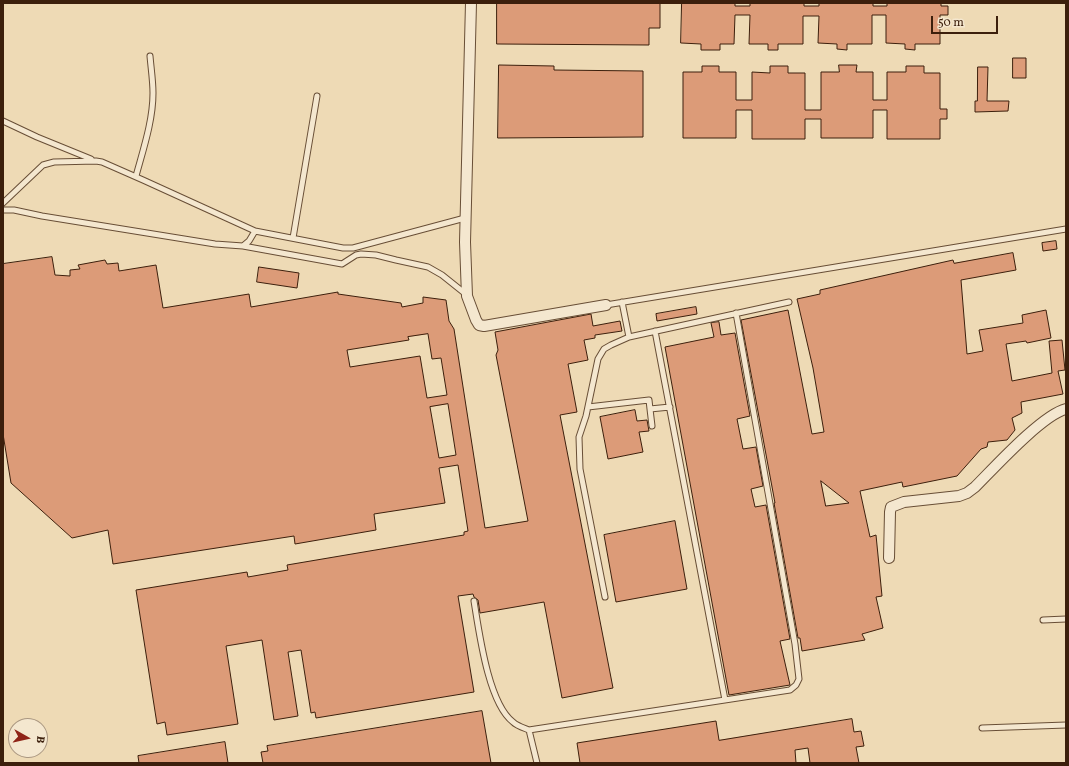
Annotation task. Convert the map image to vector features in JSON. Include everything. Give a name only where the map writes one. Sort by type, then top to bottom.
[{"type":"street","points":[[471,3],[465,242],[467,296],[476,320],[479,325],[484,326],[606,305]]},
{"type":"street","points":[[889,558],[891,507],[904,502],[959,496],[967,493],[1025,438],[1054,414],[1066,409]]},
{"type":"lane","points":[[136,176],[151,111],[153,95],[150,56]]},
{"type":"lane","points":[[293,238],[317,96]]},
{"type":"lane","points":[[3,121],[37,137],[96,161]]},
{"type":"lane","points":[[3,203],[43,166],[54,162],[78,160],[102,162],[136,176],[255,231],[348,249],[465,218]]},
{"type":"lane","points":[[3,210],[14,210],[42,216],[208,242],[243,246],[342,264],[356,255],[376,255],[428,267],[442,275],[467,296]]},
{"type":"lane","points":[[606,305],[1066,229]]},
{"type":"lane","points":[[243,246],[249,241],[255,231]]},
{"type":"lane","points":[[622,302],[629,337]]},
{"type":"lane","points":[[605,597],[580,470],[579,437],[588,407],[598,359],[607,347],[629,337],[790,302]]},
{"type":"lane","points":[[474,601],[485,662],[499,706],[512,722],[529,730],[790,690],[796,685],[799,679],[795,644],[736,313]]},
{"type":"lane","points":[[655,331],[725,700]]},
{"type":"lane","points":[[588,407],[649,400],[652,426]]},
{"type":"lane","points":[[650,410],[670,407]]},
{"type":"lane","points":[[1043,620],[1066,619]]},
{"type":"lane","points":[[982,728],[1066,725]]},
{"type":"lane","points":[[529,730],[537,763]]},
{"type":"building","points":[[497,3],[660,3],[660,28],[649,28],[649,45],[497,44]]},
{"type":"building","points":[[682,3],[735,3],[735,6],[750,6],[750,3],[804,3],[804,6],[819,6],[819,3],[873,3],[873,6],[887,6],[887,3],[941,3],[941,6],[948,6],[948,15],[940,15],[940,44],[915,44],[915,50],[905,49],[905,44],[886,43],[886,15],[872,15],[872,44],[847,44],[847,50],[837,49],[837,44],[818,43],[819,16],[803,16],[803,44],[778,44],[778,50],[768,50],[768,44],[749,44],[750,15],[735,15],[734,44],[720,44],[720,50],[701,50],[701,44],[681,43]]},
{"type":"building","points":[[1013,58],[1026,58],[1026,78],[1013,78]]},
{"type":"building","points":[[499,65],[554,66],[554,70],[643,71],[643,137],[498,138]]},
{"type":"building","points":[[839,65],[857,65],[856,72],[873,72],[873,100],[887,100],[887,72],[906,72],[906,66],[924,66],[924,73],[940,73],[940,109],[947,109],[947,119],[940,119],[940,139],[887,139],[887,110],[873,110],[873,138],[821,138],[821,119],[805,119],[805,139],[752,139],[752,110],[736,110],[736,138],[683,138],[683,72],[702,72],[702,66],[719,66],[719,72],[736,72],[736,100],[752,100],[752,72],[770,73],[770,66],[788,66],[788,73],[805,73],[805,110],[821,110],[821,72],[839,72]]},
{"type":"building","points":[[978,67],[988,67],[987,101],[1009,101],[1008,111],[975,112],[975,101],[977,101]]},
{"type":"building","points":[[1056,241],[1057,249],[1043,251],[1042,243]]},
{"type":"building","points":[[1013,253],[1016,270],[961,280],[967,354],[983,351],[979,330],[1023,323],[1022,315],[1046,310],[1051,338],[1027,343],[1026,341],[1006,344],[1012,381],[1052,373],[1049,341],[1062,340],[1065,370],[1058,371],[1063,394],[1021,402],[1022,413],[1012,418],[1015,430],[1007,440],[988,442],[987,447],[981,449],[957,476],[903,487],[902,482],[860,491],[870,537],[876,535],[882,596],[876,597],[883,628],[862,634],[865,640],[802,651],[800,638],[798,638],[741,320],[788,310],[812,434],[824,432],[813,368],[797,299],[820,294],[820,290],[953,260],[954,263]],"holes":[[[821,481],[849,503],[826,506]]]},
{"type":"building","points":[[52,257],[55,275],[70,276],[70,270],[80,269],[78,265],[105,260],[107,264],[118,263],[119,271],[156,265],[163,308],[249,294],[251,307],[338,292],[338,294],[401,303],[402,307],[423,303],[423,297],[446,300],[449,321],[454,329],[485,528],[528,521],[496,355],[498,350],[495,332],[591,314],[593,326],[620,321],[622,331],[595,335],[595,338],[584,340],[588,360],[568,364],[577,412],[560,415],[613,688],[562,698],[544,602],[480,613],[478,600],[473,594],[458,596],[474,692],[316,718],[315,712],[311,713],[301,650],[288,652],[298,716],[274,720],[262,640],[226,646],[238,724],[167,735],[165,722],[157,724],[136,590],[247,572],[248,577],[288,570],[287,565],[464,535],[464,532],[468,531],[458,465],[439,468],[445,503],[374,514],[376,530],[295,544],[294,536],[113,564],[108,530],[72,538],[11,483],[3,434],[3,264]],"holes":[[[428,334],[432,359],[441,358],[447,395],[427,398],[420,356],[350,367],[347,350],[409,340],[408,337]],[[448,404],[456,455],[439,458],[430,407]]]},
{"type":"building","points":[[259,267],[299,273],[297,288],[257,282]]},
{"type":"building","points":[[696,307],[697,314],[657,321],[656,314]]},
{"type":"building","points":[[719,322],[721,335],[735,333],[750,416],[737,419],[743,449],[756,447],[763,486],[751,489],[755,507],[766,505],[790,639],[780,641],[790,685],[729,695],[665,347],[714,337],[711,323]]},
{"type":"building","points":[[635,410],[637,421],[647,420],[649,431],[639,432],[643,452],[608,459],[600,417]]},
{"type":"building","points":[[675,521],[687,589],[616,602],[604,535]]},
{"type":"building","points":[[482,711],[491,763],[263,763],[261,752],[268,751],[267,746]]},
{"type":"building","points":[[852,719],[854,732],[861,731],[864,746],[856,747],[859,763],[810,763],[808,748],[795,750],[796,763],[580,763],[577,743],[716,721],[719,740]]},
{"type":"building","points":[[225,742],[228,763],[139,763],[138,756]]}]
